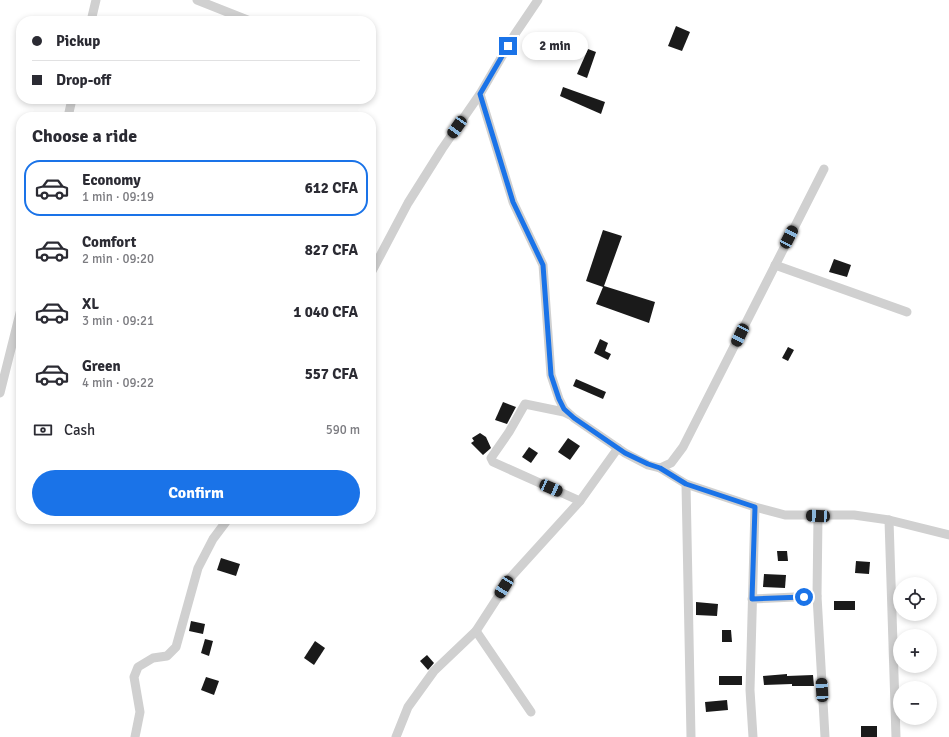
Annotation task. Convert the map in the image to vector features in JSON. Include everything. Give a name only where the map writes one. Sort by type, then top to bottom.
[{"type":"street","points":[[92,16],[96,0]]},
{"type":"street","points":[[197,0],[237,16]]},
{"type":"street","points":[[376,264],[412,197],[442,149],[480,94],[515,34],[538,0]]},
{"type":"street","points":[[480,94],[513,202],[543,265],[551,375],[564,409],[574,418]]},
{"type":"street","points":[[660,468],[671,463],[683,447],[824,169]]},
{"type":"street","points":[[775,265],[907,312]]},
{"type":"street","points":[[0,392],[16,329]]},
{"type":"street","points":[[580,501],[493,462],[491,458],[509,432],[525,404],[564,412],[618,448],[648,464],[660,468],[686,484],[755,507],[785,515],[854,515],[889,520],[949,535]]},
{"type":"street","points":[[396,737],[408,707],[434,671],[476,631],[511,576],[580,501],[618,448]]},
{"type":"street","points":[[686,484],[691,737]]},
{"type":"street","points":[[753,737],[750,690],[755,507]]},
{"type":"street","points":[[818,516],[818,596],[825,737]]},
{"type":"street","points":[[889,520],[896,737]]},
{"type":"street","points":[[135,737],[140,712],[134,677],[138,667],[153,658],[167,656],[176,647],[198,568],[213,539],[224,524]]},
{"type":"street","points":[[752,599],[818,596]]},
{"type":"street","points":[[476,631],[531,712]]},
{"type":"building","points":[[676,26],[690,32],[682,51],[668,46]]},
{"type":"building","points":[[588,49],[596,52],[587,78],[577,74]]},
{"type":"building","points":[[563,87],[605,102],[601,114],[560,96]]},
{"type":"building","points":[[603,230],[622,236],[604,286],[655,302],[649,323],[596,304],[603,287],[586,281]]},
{"type":"building","points":[[834,259],[851,265],[847,277],[829,272]]},
{"type":"building","points":[[600,339],[608,343],[605,351],[611,354],[608,360],[594,353]]},
{"type":"building","points":[[788,347],[794,350],[788,361],[782,358]]},
{"type":"building","points":[[576,379],[606,392],[603,399],[573,386]]},
{"type":"building","points":[[503,402],[516,407],[507,424],[495,420]]},
{"type":"building","points":[[480,433],[486,437],[491,448],[483,455],[471,443],[474,441],[472,438]]},
{"type":"building","points":[[568,438],[580,446],[570,460],[558,452]]},
{"type":"building","points":[[529,447],[538,453],[531,463],[522,457]]},
{"type":"building","points":[[777,551],[787,551],[788,561],[778,561]]},
{"type":"building","points":[[221,558],[240,564],[236,576],[217,570]]},
{"type":"building","points":[[856,561],[870,562],[869,574],[855,573]]},
{"type":"building","points":[[764,574],[786,575],[785,588],[763,587]]},
{"type":"building","points":[[834,601],[855,601],[855,610],[834,610]]},
{"type":"building","points":[[696,602],[718,604],[717,616],[696,615]]},
{"type":"building","points":[[191,621],[205,624],[203,634],[189,631]]},
{"type":"building","points":[[722,630],[731,630],[732,642],[722,642]]},
{"type":"building","points":[[205,639],[213,641],[209,656],[201,653]]},
{"type":"building","points":[[315,641],[325,648],[314,665],[304,658]]},
{"type":"building","points":[[427,655],[434,663],[428,670],[420,661]]},
{"type":"building","points":[[787,674],[787,676],[813,675],[814,686],[792,686],[792,684],[764,685],[763,676]]},
{"type":"building","points":[[719,676],[742,676],[742,685],[719,685]]},
{"type":"building","points":[[206,677],[219,681],[214,695],[201,690]]},
{"type":"building","points":[[727,700],[728,710],[706,712],[705,702]]},
{"type":"building","points":[[861,726],[877,726],[877,737],[861,737]]},
{"type":"route","points":[[508,46],[480,94],[513,202],[543,265],[551,375],[564,409],[574,418],[588,426],[625,453],[660,468],[686,484],[755,507],[752,599],[804,597]]}]
